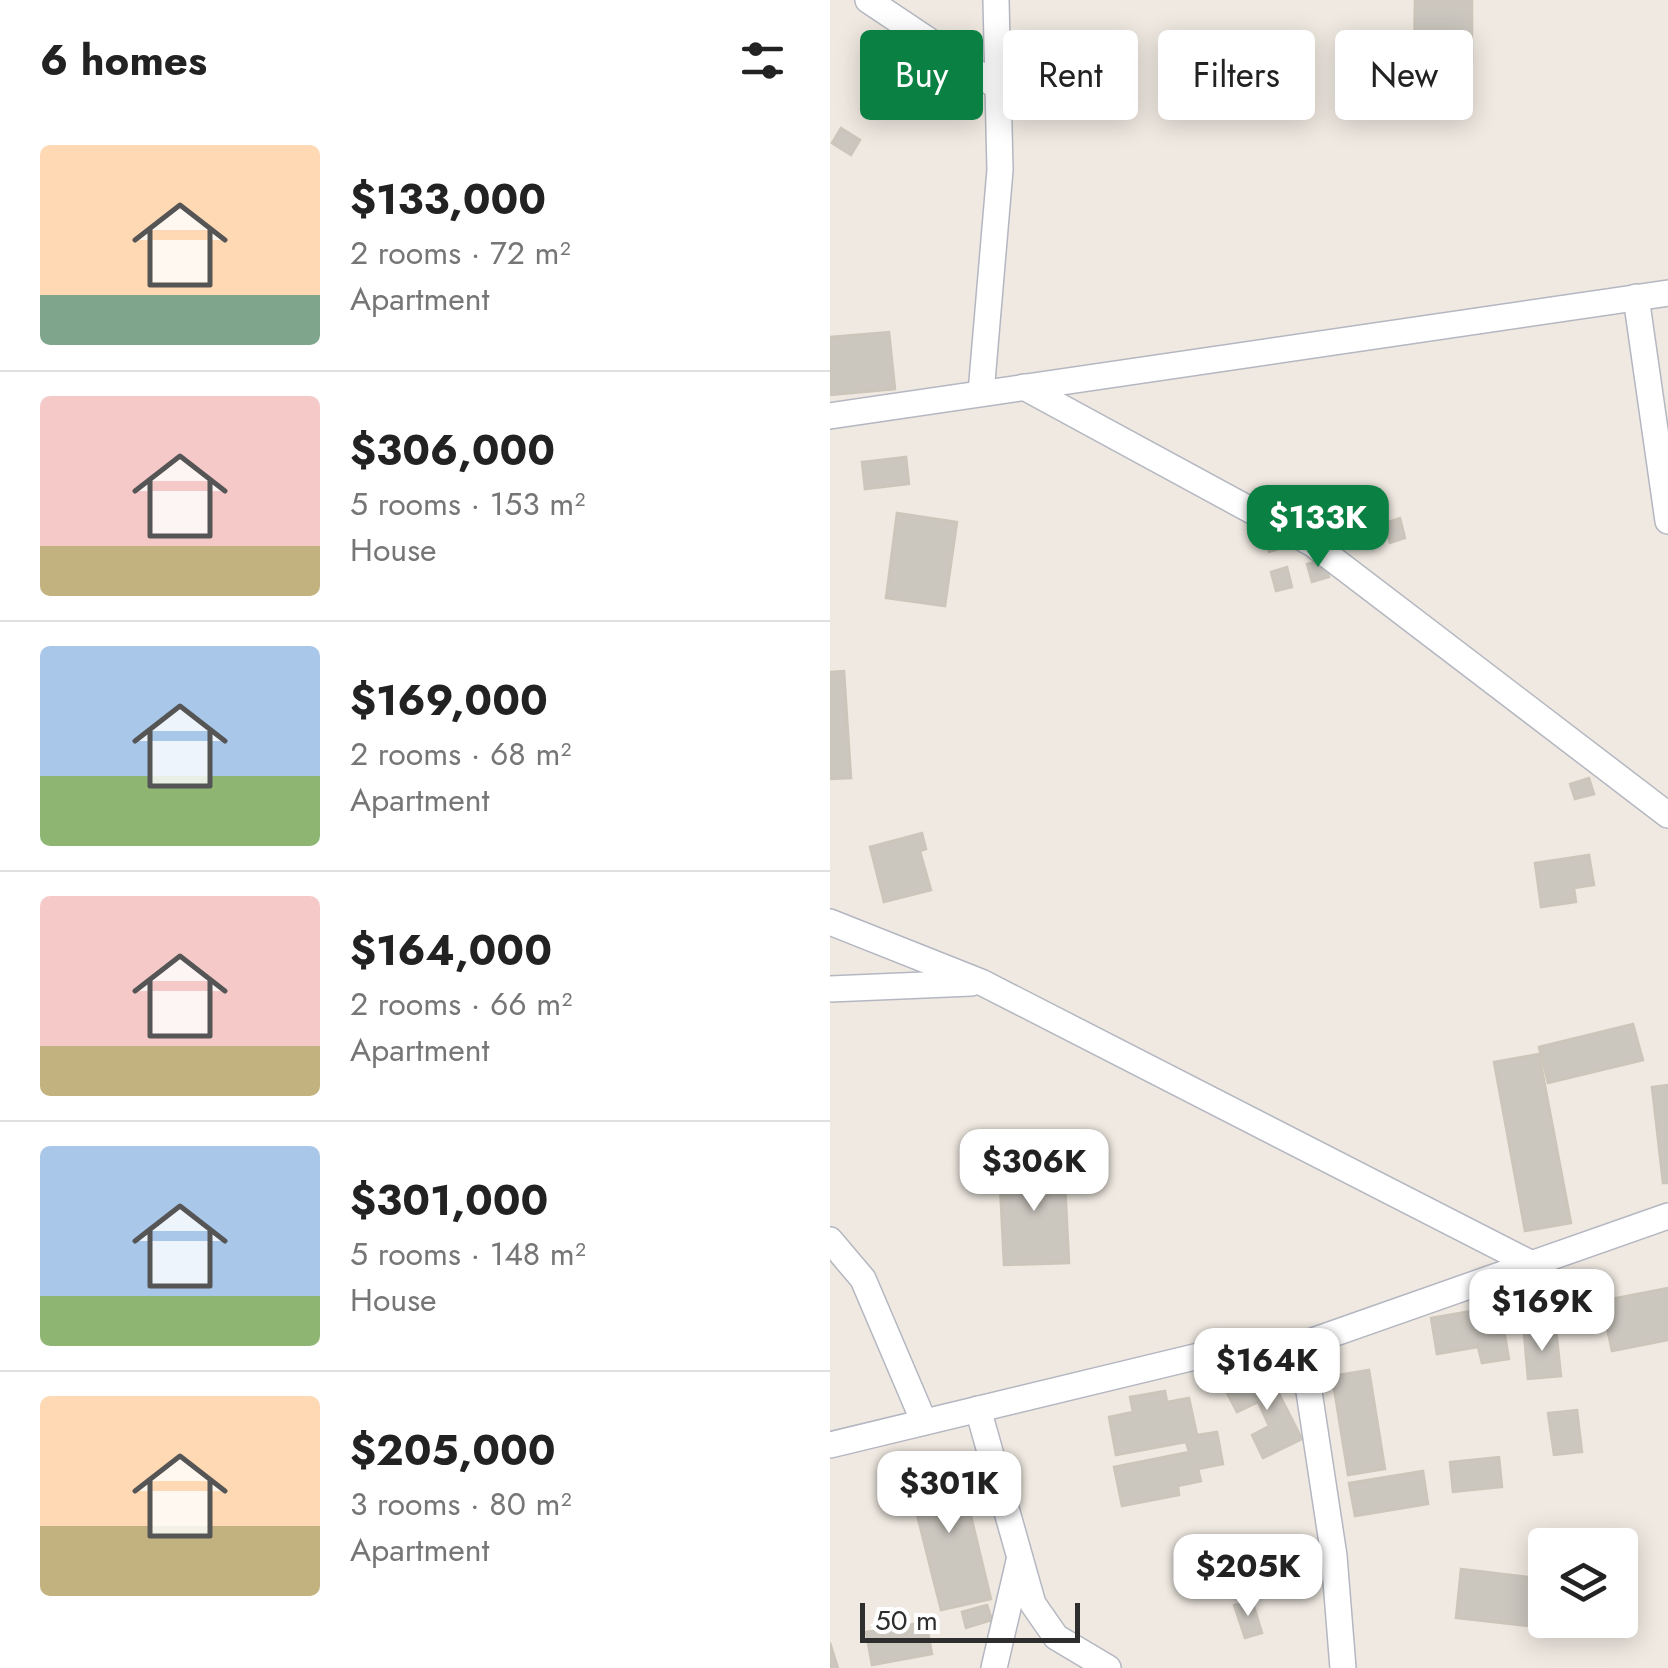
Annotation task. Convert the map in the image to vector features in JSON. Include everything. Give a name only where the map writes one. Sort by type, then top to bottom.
[{"type":"street","points":[[868,0],[1001,89]]},
{"type":"street","points":[[981,393],[1000,170],[996,0]]},
{"type":"street","points":[[830,416],[1668,293]]},
{"type":"street","points":[[1636,298],[1668,521]]},
{"type":"street","points":[[1024,387],[1313,544],[1668,814]]},
{"type":"street","points":[[830,922],[980,982],[1528,1262]]},
{"type":"street","points":[[830,989],[980,982]]},
{"type":"street","points":[[1264,1358],[1528,1262],[1668,1216]]},
{"type":"street","points":[[830,1240],[863,1279],[924,1422]]},
{"type":"street","points":[[830,1444],[1236,1347],[1264,1358],[1308,1385],[1334,1556],[1343,1668]]},
{"type":"street","points":[[978,1409],[1033,1604],[1056,1637],[1108,1668]]},
{"type":"street","points":[[994,1668],[1020,1556]]},
{"type":"building","points":[[1415,0],[1472,0],[1472,30],[1415,30]]},
{"type":"building","points":[[841,128],[860,140],[851,155],[832,143]]},
{"type":"building","points":[[889,332],[895,389],[830,395],[830,337]]},
{"type":"building","points":[[906,457],[909,484],[865,489],[862,462]]},
{"type":"building","points":[[1320,492],[1326,511],[1307,516],[1302,498]]},
{"type":"building","points":[[1356,493],[1367,497],[1371,508],[1367,519],[1356,523],[1345,519],[1341,508],[1345,497]]},
{"type":"building","points":[[897,513],[957,522],[945,606],[886,598]]},
{"type":"building","points":[[1400,518],[1405,538],[1390,543],[1385,523]]},
{"type":"building","points":[[1280,530],[1285,547],[1269,552],[1264,535]]},
{"type":"building","points":[[1324,559],[1329,577],[1312,582],[1307,564]]},
{"type":"building","points":[[1287,567],[1292,587],[1276,591],[1271,572]]},
{"type":"building","points":[[844,671],[851,778],[830,779],[830,672]]},
{"type":"building","points":[[1589,778],[1594,794],[1575,799],[1570,784]]},
{"type":"building","points":[[922,833],[926,849],[920,851],[931,890],[884,902],[870,847]]},
{"type":"building","points":[[1589,855],[1594,885],[1574,888],[1576,902],[1541,907],[1535,863]]},
{"type":"building","points":[[1633,1024],[1643,1060],[1548,1083],[1539,1047]]},
{"type":"building","points":[[1539,1054],[1571,1223],[1525,1231],[1494,1062]]},
{"type":"building","points":[[1668,1085],[1668,1183],[1663,1183],[1652,1087]]},
{"type":"building","points":[[1064,1163],[1069,1263],[1004,1265],[999,1166]]},
{"type":"building","points":[[1668,1288],[1668,1340],[1612,1351],[1601,1301]]},
{"type":"building","points":[[1546,1297],[1552,1324],[1513,1332],[1508,1305]]},
{"type":"building","points":[[1500,1306],[1509,1359],[1482,1363],[1478,1347],[1437,1354],[1431,1318]]},
{"type":"building","points":[[1556,1329],[1561,1376],[1528,1379],[1524,1333]]},
{"type":"building","points":[[1267,1370],[1302,1439],[1263,1458],[1252,1435],[1269,1426],[1258,1402],[1237,1412],[1226,1391]]},
{"type":"building","points":[[1369,1370],[1385,1469],[1348,1475],[1332,1376]]},
{"type":"building","points":[[1165,1391],[1167,1402],[1189,1398],[1197,1435],[1217,1432],[1223,1464],[1198,1469],[1201,1481],[1178,1486],[1179,1495],[1122,1506],[1114,1467],[1189,1452],[1186,1442],[1116,1455],[1109,1417],[1133,1412],[1130,1397]]},
{"type":"building","points":[[1577,1410],[1582,1452],[1554,1455],[1548,1413]]},
{"type":"building","points":[[1499,1457],[1502,1487],[1453,1492],[1450,1462]]},
{"type":"building","points":[[958,1462],[991,1599],[941,1610],[907,1475]]},
{"type":"building","points":[[1423,1471],[1428,1504],[1355,1516],[1349,1483]]},
{"type":"building","points":[[1247,1541],[1254,1569],[1214,1578],[1208,1550]]},
{"type":"building","points":[[1461,1569],[1528,1577],[1528,1626],[1456,1618]]},
{"type":"building","points":[[1252,1600],[1262,1633],[1245,1638],[1234,1605]]},
{"type":"building","points":[[987,1605],[992,1620],[966,1628],[962,1612]]},
{"type":"building","points":[[926,1622],[932,1654],[872,1665],[866,1632]]},
{"type":"building","points":[[830,1643],[838,1668],[830,1668]]}]
